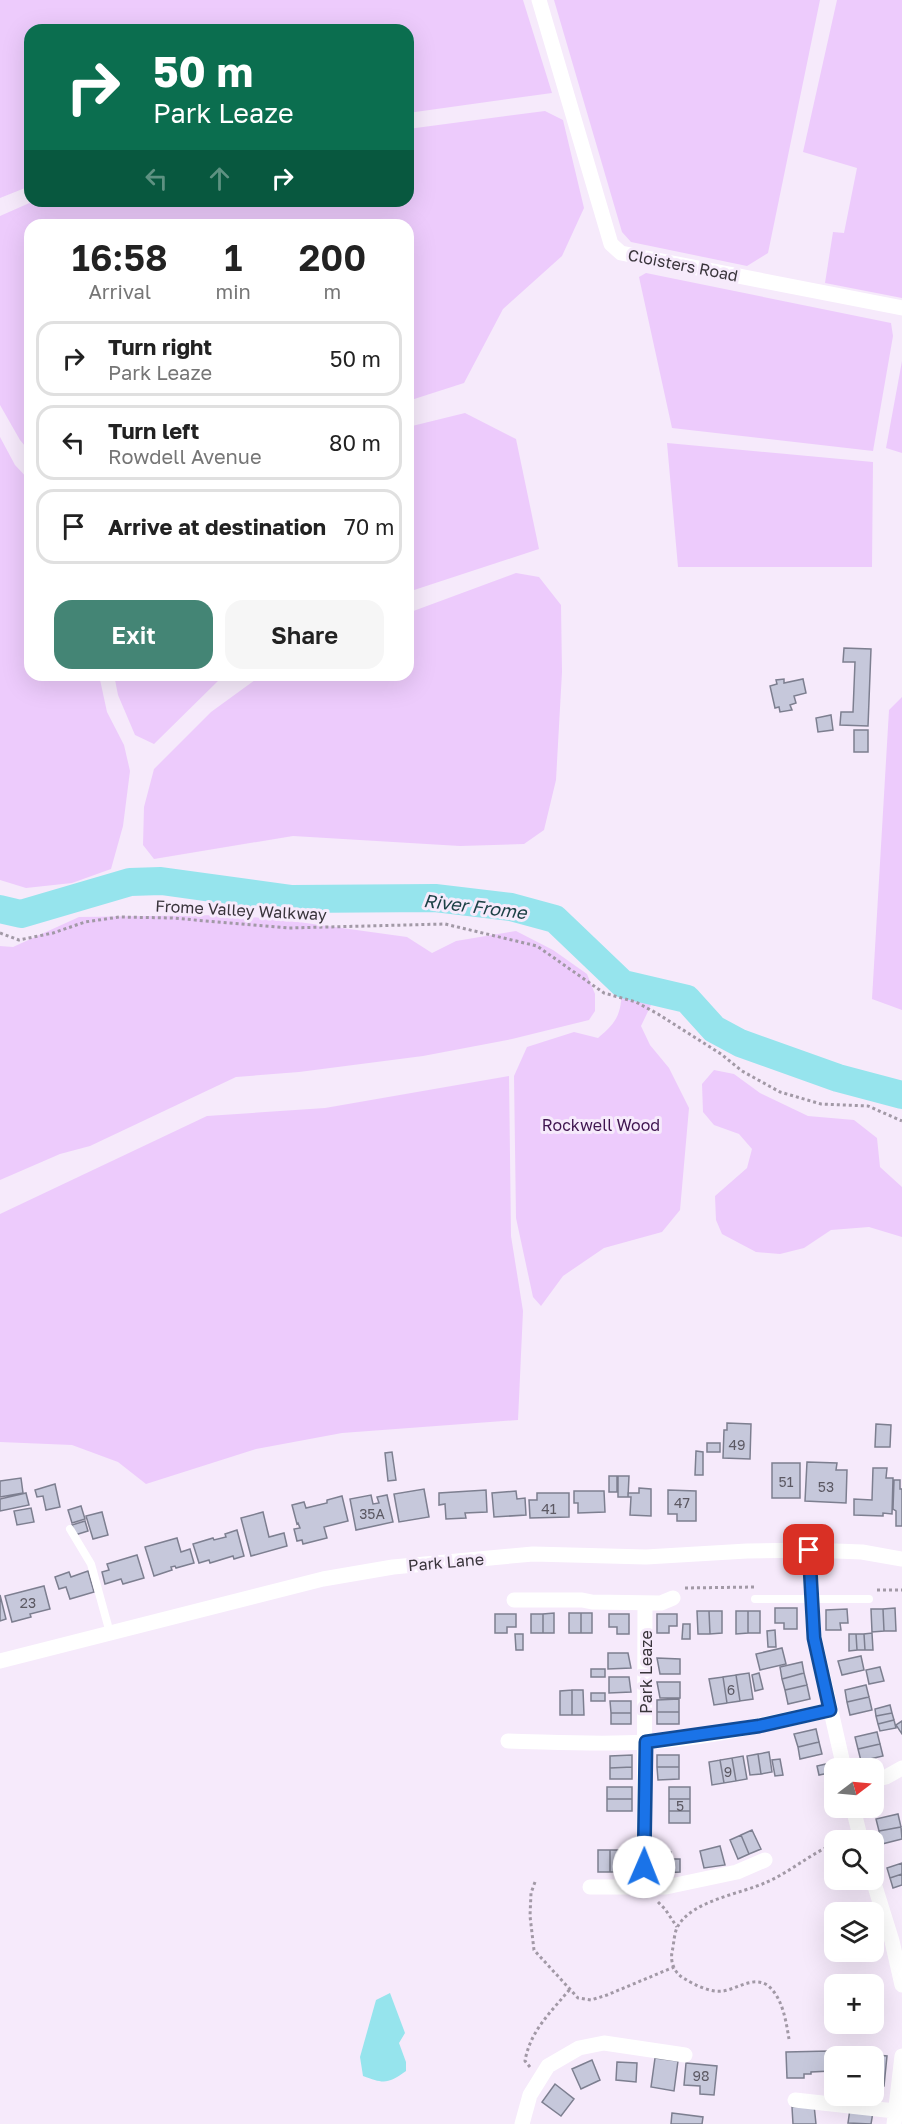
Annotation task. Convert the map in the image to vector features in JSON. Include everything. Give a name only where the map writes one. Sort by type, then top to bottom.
[{"type":"street","name":"Cloisters Road","points":[[539,0],[611,243],[621,253],[902,308]]},
{"type":"street","name":"Park Lane","points":[[0,1661],[322,1579],[393,1566],[533,1554],[646,1557],[809,1550],[862,1552],[902,1559]]},
{"type":"street","points":[[809,1550],[814,1638],[842,1758]]},
{"type":"street","points":[[514,1600],[661,1603],[673,1598]]},
{"type":"street","name":"Park Leaze","points":[[644,1887],[645,1603]]},
{"type":"street","points":[[508,1741],[646,1742],[759,1726],[830,1710]]},
{"type":"street","points":[[884,1777],[902,1768]]},
{"type":"street","points":[[590,1887],[685,1884],[737,1872],[765,1860]]},
{"type":"street","points":[[876,1890],[892,1941],[902,1985]]},
{"type":"street","points":[[522,2124],[530,2095],[548,2066],[579,2048],[604,2043],[685,2055]]},
{"type":"street","points":[[795,2100],[895,2117],[902,2056]]},
{"type":"lane","points":[[70,1529],[92,1564],[110,1633]]},
{"type":"lane","points":[[755,1599],[869,1599]]},
{"type":"path","name":"Frome Valley Walkway","points":[[0,933],[19,940],[52,933],[85,922],[119,917],[172,918],[288,928],[445,924],[537,946],[604,993],[636,1002],[658,1014],[721,1054],[742,1071],[780,1092],[821,1104],[868,1106],[902,1121]]},
{"type":"path","points":[[789,2039],[779,2002],[767,1985],[759,1982],[748,1983],[721,1992],[702,1988],[682,1978],[671,1958],[677,1927],[693,1911],[717,1899],[735,1895],[769,1881],[824,1849]]},
{"type":"path","points":[[535,1882],[531,1893],[530,1916],[534,1950],[578,1998],[591,2000],[607,1995],[674,1967]]},
{"type":"path","points":[[644,1887],[665,1909],[677,1927]]},
{"type":"path","points":[[540,2080],[525,2061],[527,2047],[537,2026],[570,1989]]},
{"type":"green space","points":[[0,0],[523,0],[552,93],[414,112],[414,24],[24,24],[24,188],[0,198]]},
{"type":"green space","points":[[554,0],[820,0],[768,253],[747,266],[631,242],[622,232]]},
{"type":"green space","points":[[837,0],[902,0],[902,298],[825,283],[833,232],[844,233],[857,168],[803,152]]},
{"type":"green space","points":[[545,111],[563,120],[584,208],[562,256],[503,309],[464,383],[414,399],[414,219],[24,219],[24,445],[20,440],[0,405],[0,216],[24,205],[414,207],[414,128]]},
{"type":"green space","points":[[646,273],[891,323],[893,336],[873,451],[672,428],[639,277]]},
{"type":"green space","points":[[902,361],[902,453],[886,448]]},
{"type":"green space","points":[[465,413],[516,439],[539,549],[414,590],[414,426]]},
{"type":"green space","points":[[0,437],[15,465],[24,475],[24,681],[100,681],[107,712],[124,745],[130,771],[123,826],[111,869],[72,883],[26,888],[0,880]]},
{"type":"green space","points":[[667,443],[873,462],[872,567],[678,567]]},
{"type":"green space","points":[[516,573],[539,577],[561,605],[562,672],[556,780],[544,830],[524,844],[460,846],[293,836],[154,859],[143,845],[144,807],[154,769],[211,712],[254,681],[414,681],[414,611]]},
{"type":"green space","points":[[115,681],[218,681],[154,744],[135,735],[118,695]]},
{"type":"green space","points":[[902,697],[902,1010],[872,999],[889,710]]},
{"type":"green space","points":[[221,915],[277,919],[407,937],[432,953],[456,941],[516,931],[553,950],[587,974],[595,994],[595,1011],[589,1020],[512,1039],[423,1056],[299,1072],[236,1077],[90,1146],[60,1154],[0,1180],[0,946],[13,947],[79,917]]},
{"type":"green space","name":"Rockwell Wood","points":[[622,988],[645,994],[652,1003],[641,1026],[650,1045],[669,1068],[689,1108],[680,1210],[662,1232],[604,1248],[563,1276],[541,1306],[533,1297],[516,1218],[514,1076],[527,1047],[574,1032],[598,1038],[610,1027],[617,1016],[621,1004]]},
{"type":"green space","name":"Rockwell Wood","points":[[714,1070],[734,1074],[760,1093],[808,1116],[854,1120],[877,1138],[880,1167],[902,1187],[902,1237],[869,1227],[831,1230],[804,1248],[780,1254],[756,1252],[722,1234],[716,1220],[715,1196],[747,1168],[752,1149],[739,1134],[714,1125],[703,1112],[702,1084]]},
{"type":"green space","points":[[509,1076],[511,1236],[523,1311],[518,1420],[342,1433],[256,1449],[146,1484],[118,1462],[72,1445],[0,1442],[0,1214],[207,1116],[325,1108]]},
{"type":"water","points":[[390,1993],[405,2033],[399,2043],[406,2062],[406,2071],[390,2080],[381,2081],[363,2076],[360,2057],[376,2000]]},
{"type":"building","points":[[844,648],[871,649],[868,726],[840,725],[841,712],[853,712],[855,662],[843,662]]},
{"type":"building","points":[[784,679],[784,683],[803,679],[806,693],[794,696],[796,703],[790,705],[792,710],[780,712],[779,707],[775,708],[770,686],[777,684],[776,680]]},
{"type":"building","points":[[831,715],[833,730],[818,732],[816,718]]},
{"type":"building","points":[[854,730],[868,730],[868,752],[854,752]]},
{"type":"building","points":[[727,1423],[751,1424],[750,1459],[723,1458],[724,1430],[727,1430]]},
{"type":"building","points":[[876,1424],[891,1425],[890,1447],[875,1447]]},
{"type":"building","points":[[707,1443],[720,1443],[720,1452],[707,1452]]},
{"type":"building","points":[[696,1451],[703,1452],[703,1475],[695,1475]]},
{"type":"building","points":[[392,1452],[396,1480],[388,1481],[385,1453]]},
{"type":"building","points":[[807,1462],[837,1463],[836,1470],[847,1470],[846,1503],[805,1501]]},
{"type":"building","points":[[772,1463],[800,1463],[800,1498],[772,1498]]},
{"type":"building","points":[[873,1468],[887,1468],[886,1478],[893,1478],[892,1514],[854,1515],[854,1499],[872,1500]]},
{"type":"building","points":[[609,1476],[617,1476],[617,1492],[609,1492]]},
{"type":"building","points":[[618,1476],[629,1476],[628,1497],[618,1497]]},
{"type":"building","points":[[21,1478],[23,1493],[0,1497],[0,1481]]},
{"type":"building","points":[[894,1480],[900,1480],[900,1489],[902,1489],[902,1526],[896,1526],[896,1511],[893,1509]]},
{"type":"building","points":[[55,1484],[60,1507],[46,1510],[43,1496],[37,1497],[35,1490]]},
{"type":"building","points":[[639,1488],[651,1489],[651,1516],[630,1515],[631,1497],[628,1497],[628,1493],[639,1493]]},
{"type":"building","points":[[424,1489],[429,1517],[399,1522],[394,1494]]},
{"type":"building","points":[[486,1490],[487,1512],[465,1513],[466,1518],[446,1519],[445,1504],[439,1505],[439,1493]]},
{"type":"building","points":[[668,1490],[696,1491],[696,1521],[677,1521],[677,1514],[668,1514]]},
{"type":"building","points":[[516,1491],[517,1499],[525,1498],[526,1515],[494,1517],[492,1493]]},
{"type":"building","points":[[574,1491],[604,1491],[605,1512],[578,1513],[578,1503],[574,1503]]},
{"type":"building","points":[[26,1493],[29,1505],[0,1511],[0,1499]]},
{"type":"building","points":[[537,1493],[569,1493],[569,1517],[530,1518],[529,1500],[537,1500]]},
{"type":"building","points":[[371,1495],[373,1504],[379,1503],[377,1497],[387,1495],[393,1522],[356,1530],[350,1499]]},
{"type":"building","points":[[342,1496],[348,1521],[324,1527],[327,1538],[303,1544],[302,1540],[297,1541],[294,1529],[300,1528],[292,1505],[304,1502],[306,1508],[327,1503],[327,1500]]},
{"type":"building","points":[[81,1506],[85,1519],[72,1523],[68,1510]]},
{"type":"building","points":[[31,1508],[34,1522],[17,1525],[14,1511]]},
{"type":"building","points":[[102,1512],[108,1535],[93,1539],[86,1516]]},
{"type":"building","points":[[263,1512],[269,1537],[284,1533],[287,1546],[251,1556],[241,1518]]},
{"type":"building","points":[[85,1521],[88,1531],[75,1535],[72,1525]]},
{"type":"building","points":[[237,1530],[244,1556],[199,1563],[193,1544],[226,1537],[225,1534]]},
{"type":"building","points":[[177,1538],[181,1552],[190,1549],[194,1563],[176,1568],[171,1567],[172,1570],[154,1576],[145,1547]]},
{"type":"building","points":[[137,1555],[144,1578],[123,1584],[121,1579],[105,1584],[102,1572],[109,1570],[107,1564]]},
{"type":"building","points":[[88,1571],[94,1592],[70,1599],[66,1587],[59,1589],[55,1577],[69,1572],[71,1577]]},
{"type":"building","points":[[44,1586],[50,1609],[12,1622],[5,1596]]},
{"type":"building","points":[[0,1595],[6,1619],[0,1621]]},
{"type":"building","points":[[775,1608],[797,1608],[797,1629],[784,1629],[784,1623],[775,1623]]},
{"type":"building","points":[[895,1608],[896,1631],[884,1631],[883,1609]]},
{"type":"building","points":[[847,1609],[848,1623],[840,1623],[841,1630],[826,1630],[826,1610]]},
{"type":"building","points":[[871,1609],[883,1609],[884,1631],[872,1632]]},
{"type":"building","points":[[697,1611],[709,1611],[710,1634],[698,1634]]},
{"type":"building","points":[[709,1611],[722,1611],[722,1633],[710,1634]]},
{"type":"building","points":[[736,1611],[748,1611],[748,1633],[736,1634]]},
{"type":"building","points":[[748,1611],[760,1611],[760,1633],[748,1633]]},
{"type":"building","points":[[554,1613],[554,1633],[543,1633],[543,1614]]},
{"type":"building","points":[[569,1613],[581,1613],[581,1633],[569,1633]]},
{"type":"building","points":[[581,1613],[592,1613],[592,1633],[581,1633]]},
{"type":"building","points":[[495,1614],[516,1614],[516,1627],[507,1627],[507,1633],[495,1633]]},
{"type":"building","points":[[531,1614],[543,1614],[543,1633],[531,1633]]},
{"type":"building","points":[[609,1614],[629,1614],[629,1634],[617,1634],[617,1627],[609,1627]]},
{"type":"building","points":[[657,1614],[677,1614],[677,1626],[669,1626],[669,1633],[657,1633]]},
{"type":"building","points":[[683,1624],[690,1624],[690,1639],[682,1639]]},
{"type":"building","points":[[775,1630],[776,1647],[768,1647],[767,1631]]},
{"type":"building","points":[[872,1633],[873,1650],[865,1650],[864,1634]]},
{"type":"building","points":[[515,1634],[523,1634],[523,1650],[516,1650]]},
{"type":"building","points":[[849,1634],[856,1634],[857,1650],[849,1651]]},
{"type":"building","points":[[856,1634],[864,1634],[865,1650],[857,1650]]},
{"type":"building","points":[[782,1648],[786,1664],[760,1670],[756,1654]]},
{"type":"building","points":[[608,1653],[628,1653],[631,1668],[608,1669]]},
{"type":"building","points":[[861,1656],[864,1670],[842,1675],[838,1661]]},
{"type":"building","points":[[657,1658],[680,1659],[680,1674],[660,1674]]},
{"type":"building","points":[[802,1662],[804,1673],[782,1679],[780,1667]]},
{"type":"building","points":[[880,1667],[884,1681],[869,1684],[866,1670]]},
{"type":"building","points":[[591,1669],[605,1669],[605,1677],[591,1677]]},
{"type":"building","points":[[749,1673],[753,1699],[740,1701],[736,1675]]},
{"type":"building","points":[[759,1673],[763,1689],[755,1691],[752,1675]]},
{"type":"building","points":[[804,1673],[807,1685],[785,1690],[782,1679]]},
{"type":"building","points":[[736,1675],[740,1701],[727,1703],[723,1677]]},
{"type":"building","points":[[609,1677],[629,1677],[631,1692],[609,1693]]},
{"type":"building","points":[[723,1677],[727,1703],[714,1705],[709,1679]]},
{"type":"building","points":[[657,1682],[680,1682],[680,1698],[660,1698]]},
{"type":"building","points":[[807,1685],[810,1699],[788,1704],[785,1690]]},
{"type":"building","points":[[866,1685],[869,1697],[847,1702],[845,1690]]},
{"type":"building","points":[[572,1690],[572,1715],[560,1715],[560,1691]]},
{"type":"building","points":[[572,1690],[583,1690],[584,1715],[572,1715]]},
{"type":"building","points":[[591,1693],[605,1693],[605,1701],[591,1701]]},
{"type":"building","points":[[869,1697],[872,1710],[850,1715],[847,1702]]},
{"type":"building","points":[[679,1699],[679,1712],[657,1712],[657,1700]]},
{"type":"building","points":[[610,1701],[631,1701],[631,1713],[611,1713]]},
{"type":"building","points":[[890,1705],[892,1713],[876,1716],[875,1709]]},
{"type":"building","points":[[657,1712],[679,1712],[679,1724],[657,1724]]},
{"type":"building","points":[[611,1713],[631,1713],[631,1724],[611,1724]]},
{"type":"building","points":[[892,1713],[894,1720],[878,1724],[876,1716]]},
{"type":"building","points":[[894,1720],[896,1728],[880,1731],[878,1724]]},
{"type":"building","points":[[902,1721],[902,1734],[896,1725]]},
{"type":"building","points":[[816,1729],[819,1742],[798,1747],[794,1734]]},
{"type":"building","points":[[877,1732],[880,1744],[858,1749],[855,1737]]},
{"type":"building","points":[[819,1742],[822,1754],[800,1759],[798,1747]]},
{"type":"building","points":[[880,1744],[883,1756],[860,1758],[858,1749]]},
{"type":"building","points":[[769,1752],[772,1772],[761,1774],[758,1754]]},
{"type":"building","points":[[758,1754],[761,1774],[750,1775],[747,1756]]},
{"type":"building","points":[[632,1755],[632,1767],[610,1768],[610,1756]]},
{"type":"building","points":[[657,1755],[679,1755],[679,1767],[657,1767]]},
{"type":"building","points":[[743,1756],[747,1779],[736,1781],[732,1758]]},
{"type":"building","points":[[732,1758],[736,1781],[724,1783],[720,1760]]},
{"type":"building","points":[[780,1759],[783,1775],[775,1776],[772,1760]]},
{"type":"building","points":[[720,1760],[724,1783],[712,1785],[709,1762]]},
{"type":"building","points":[[824,1764],[824,1774],[819,1775],[817,1766]]},
{"type":"building","points":[[632,1767],[632,1779],[610,1779],[610,1768]]},
{"type":"building","points":[[657,1767],[679,1767],[679,1779],[658,1780]]},
{"type":"building","points":[[607,1787],[632,1787],[632,1799],[607,1799]]},
{"type":"building","points":[[669,1787],[690,1787],[690,1799],[669,1799]]},
{"type":"building","points":[[607,1799],[632,1799],[632,1811],[607,1811]]},
{"type":"building","points":[[669,1799],[690,1799],[690,1811],[669,1811]]},
{"type":"building","points":[[669,1811],[690,1811],[690,1823],[669,1823]]},
{"type":"building","points":[[898,1814],[901,1827],[879,1830],[876,1819]]},
{"type":"building","points":[[901,1827],[902,1839],[884,1844],[884,1830]]},
{"type":"building","points":[[752,1830],[761,1849],[749,1854],[741,1835]]},
{"type":"building","points":[[741,1835],[749,1854],[738,1859],[730,1840]]},
{"type":"building","points":[[720,1846],[725,1865],[704,1868],[700,1851]]},
{"type":"building","points":[[598,1850],[610,1850],[610,1872],[598,1872]]},
{"type":"building","points":[[610,1850],[621,1850],[621,1872],[610,1872]]},
{"type":"building","points":[[621,1850],[633,1850],[633,1871],[621,1872]]},
{"type":"building","points":[[659,1852],[671,1852],[671,1859],[680,1859],[680,1872],[659,1873]]},
{"type":"building","points":[[902,1863],[902,1874],[890,1878],[887,1868]]},
{"type":"building","points":[[902,1874],[902,1885],[893,1888],[890,1878]]},
{"type":"building","points":[[824,2051],[824,2071],[804,2074],[804,2078],[787,2078],[786,2052]]},
{"type":"building","points":[[884,2056],[887,2056],[884,2086]]},
{"type":"building","points":[[655,2058],[678,2061],[674,2091],[651,2087]]},
{"type":"building","points":[[592,2060],[600,2080],[581,2089],[572,2069]]},
{"type":"building","points":[[617,2062],[637,2063],[636,2082],[616,2080]]},
{"type":"building","points":[[686,2063],[717,2066],[714,2095],[700,2094],[700,2086],[684,2085]]},
{"type":"building","points":[[555,2084],[574,2099],[561,2116],[542,2102]]},
{"type":"building","points":[[814,2105],[816,2124],[793,2124],[792,2107]]},
{"type":"building","points":[[850,2109],[873,2112],[871,2124],[848,2123]]},
{"type":"building","points":[[672,2113],[703,2117],[702,2124],[671,2124]]},
{"type":"waterway","name":"River Frome","points":[[0,909],[21,914],[130,882],[161,881],[292,899],[435,898],[511,907],[555,919],[623,984],[687,999],[714,1029],[740,1043],[838,1078],[902,1095]]},
{"type":"route","points":[[644,1867],[646,1742],[759,1726],[830,1710],[814,1638],[809,1550]]}]
